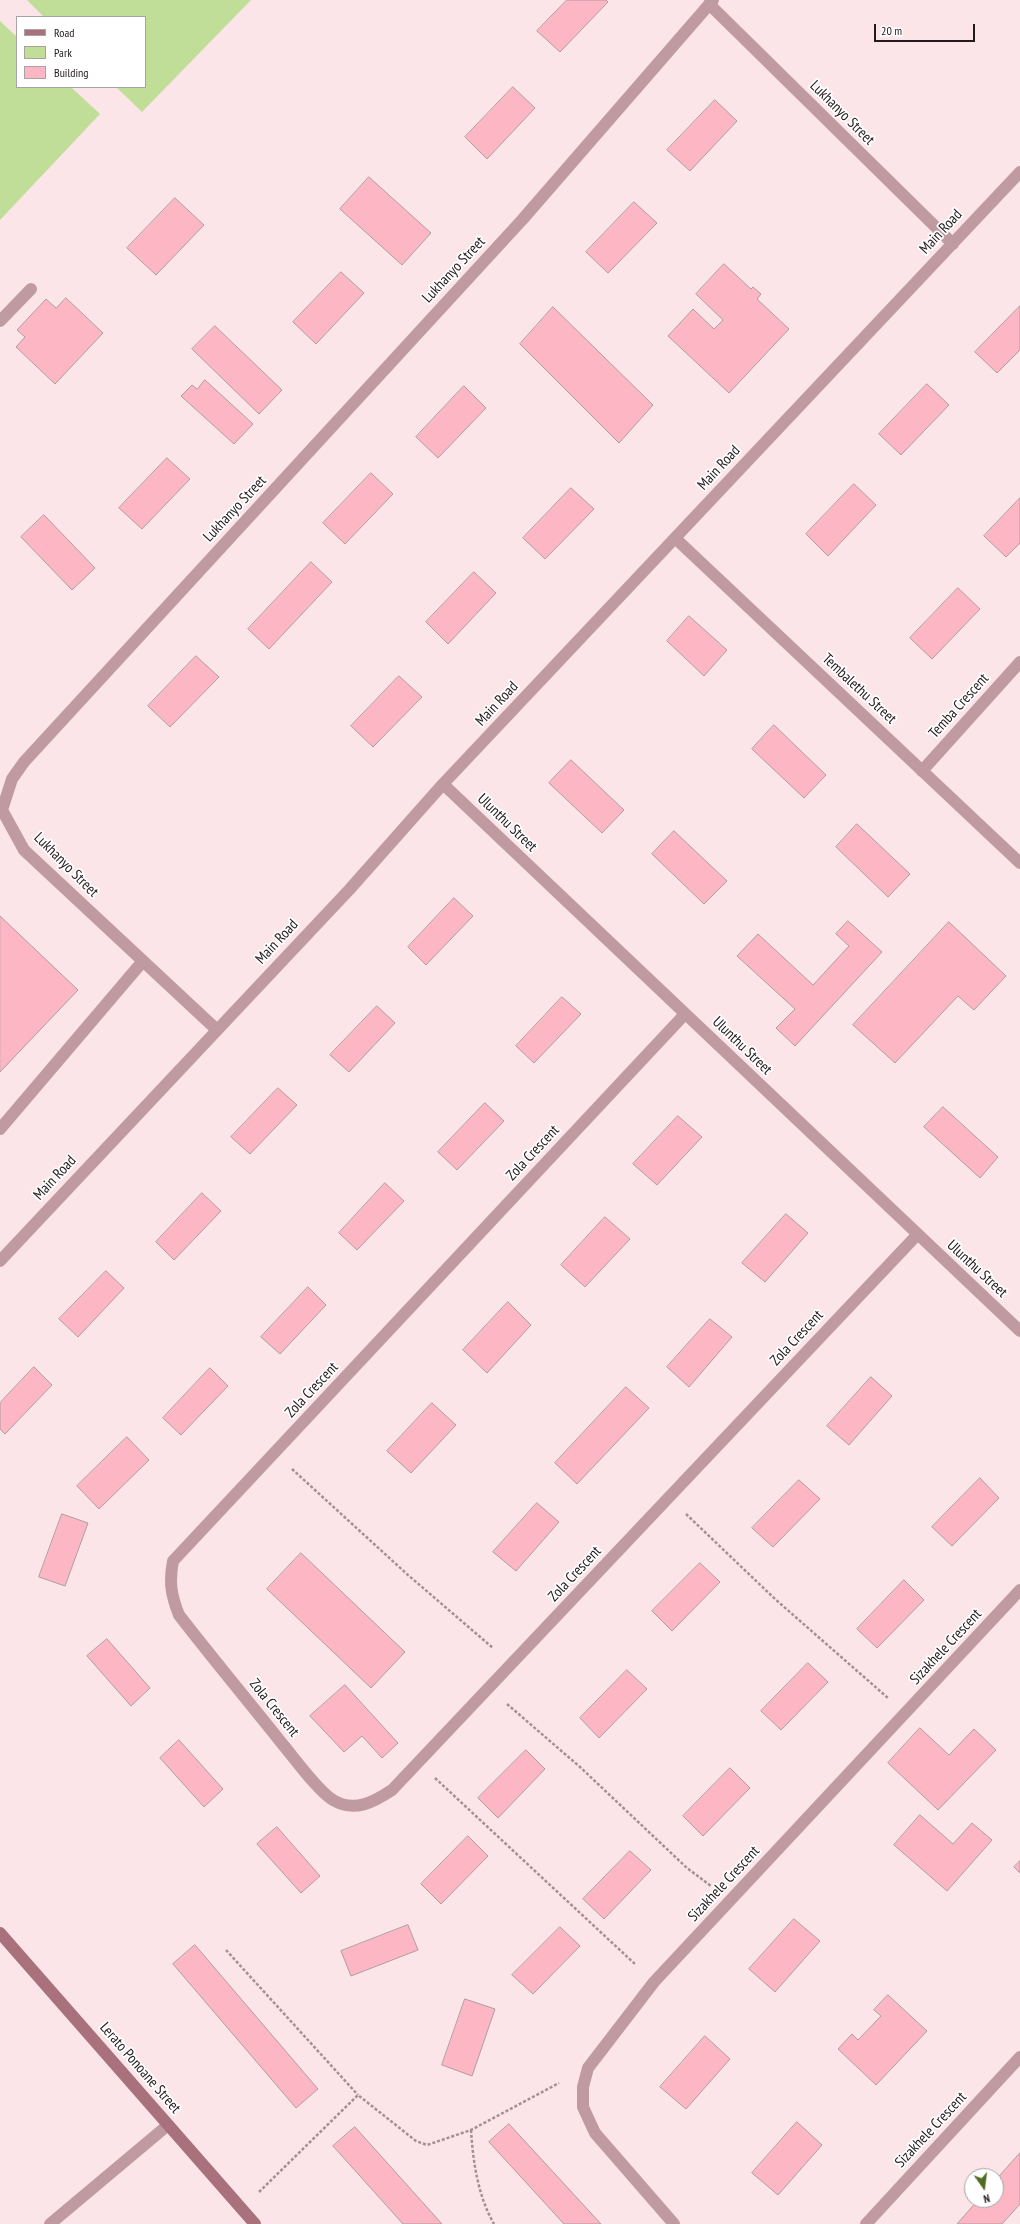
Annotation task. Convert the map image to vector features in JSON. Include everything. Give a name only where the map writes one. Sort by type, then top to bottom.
[{"type":"street","name":"Lukhanyo Street","points":[[217,1030],[24,850],[1,810],[12,779],[24,762],[522,220],[711,2],[952,244]]},
{"type":"street","name":"Main Road","points":[[0,1261],[349,890],[443,784],[1020,172]]},
{"type":"street","points":[[0,321],[31,289]]},
{"type":"street","name":"Tembalethu Street","points":[[675,538],[1020,863]]},
{"type":"street","name":"Temba Crescent","points":[[922,771],[1020,662]]},
{"type":"street","name":"Ulunthu Street","points":[[443,784],[1020,1331]]},
{"type":"street","points":[[0,1129],[143,961]]},
{"type":"street","name":"Zola Crescent","points":[[685,1014],[173,1561],[169,1578],[171,1595],[179,1615],[307,1774],[332,1800],[346,1805],[359,1806],[374,1802],[392,1790],[917,1235]]},
{"type":"street","name":"Sizakhele Crescent","points":[[674,2224],[595,2133],[584,2107],[583,2087],[588,2068],[654,1982],[906,1714],[1020,1590]]},
{"type":"street","name":"Lerato Ponoane Street","points":[[0,1933],[255,2224]]},
{"type":"street","name":"Sizakhele Crescent","points":[[866,2224],[1018,2064]]},
{"type":"street","points":[[50,2224],[168,2125]]},
{"type":"path","points":[[274,1453],[408,1576],[512,1664]]},
{"type":"path","points":[[669,1498],[775,1599],[906,1714]]},
{"type":"path","points":[[488,1688],[580,1767],[687,1868],[730,1900]]},
{"type":"path","points":[[418,1762],[654,1982]]},
{"type":"path","points":[[226,1950],[358,2095],[416,2141],[427,2145],[471,2130],[588,2068]]},
{"type":"path","points":[[258,2192],[358,2095]]},
{"type":"path","points":[[471,2130],[472,2159],[487,2212],[494,2224]]},
{"type":"green space","points":[[27,0],[251,0],[142,112],[117,88],[146,88],[146,16],[43,16]]},
{"type":"green space","points":[[0,21],[16,36],[16,88],[72,88],[100,114],[0,220]]},
{"type":"building","points":[[567,0],[606,0],[608,2],[560,52],[537,31]]},
{"type":"building","points":[[513,87],[535,108],[487,159],[465,137]]},
{"type":"building","points":[[715,100],[737,121],[690,171],[667,150]]},
{"type":"building","points":[[369,177],[431,233],[402,265],[340,209]]},
{"type":"building","points":[[175,198],[204,225],[156,275],[127,248]]},
{"type":"building","points":[[634,202],[657,223],[608,273],[586,252]]},
{"type":"building","points":[[724,264],[751,289],[753,287],[761,294],[757,299],[789,329],[729,393],[668,336],[693,309],[714,329],[723,320],[696,294]]},
{"type":"building","points":[[341,272],[364,293],[316,344],[293,322]]},
{"type":"building","points":[[66,298],[103,333],[55,384],[16,347],[25,337],[17,330],[46,299],[56,308]]},
{"type":"building","points":[[1020,306],[1020,350],[997,373],[975,352]]},
{"type":"building","points":[[553,307],[653,405],[619,443],[520,344]]},
{"type":"building","points":[[215,326],[282,390],[259,414],[192,349]]},
{"type":"building","points":[[205,380],[253,424],[234,444],[181,396],[192,385],[197,389]]},
{"type":"building","points":[[927,384],[949,405],[901,455],[879,434]]},
{"type":"building","points":[[464,386],[486,408],[438,458],[416,437]]},
{"type":"building","points":[[167,458],[190,479],[142,529],[119,508]]},
{"type":"building","points":[[371,473],[393,494],[345,544],[323,523]]},
{"type":"building","points":[[854,484],[876,505],[828,556],[806,534]]},
{"type":"building","points":[[571,488],[594,509],[545,559],[523,538]]},
{"type":"building","points":[[1020,498],[1020,543],[1006,557],[984,536]]},
{"type":"building","points":[[44,515],[95,568],[72,590],[21,537]]},
{"type":"building","points":[[311,562],[332,582],[269,649],[248,629]]},
{"type":"building","points":[[474,572],[496,593],[448,644],[426,622]]},
{"type":"building","points":[[958,588],[980,609],[932,659],[910,638]]},
{"type":"building","points":[[689,616],[727,650],[704,676],[667,641]]},
{"type":"building","points":[[196,656],[219,677],[170,727],[148,706]]},
{"type":"building","points":[[399,676],[422,697],[373,747],[351,726]]},
{"type":"building","points":[[774,725],[826,775],[804,798],[752,749]]},
{"type":"building","points":[[571,760],[624,810],[602,833],[549,783]]},
{"type":"building","points":[[857,824],[910,874],[888,897],[836,847]]},
{"type":"building","points":[[674,831],[727,881],[704,904],[652,854]]},
{"type":"building","points":[[454,898],[473,916],[426,965],[408,947]]},
{"type":"building","points":[[0,916],[78,990],[0,1072]]},
{"type":"building","points":[[848,921],[882,952],[795,1046],[776,1028],[795,1009],[737,956],[758,934],[813,985],[849,946],[836,934]]},
{"type":"building","points":[[949,922],[1006,976],[974,1010],[958,996],[895,1063],[853,1025]]},
{"type":"building","points":[[562,997],[581,1014],[534,1063],[516,1046]]},
{"type":"building","points":[[377,1006],[395,1023],[349,1072],[330,1055]]},
{"type":"building","points":[[278,1088],[297,1105],[250,1154],[231,1137]]},
{"type":"building","points":[[485,1103],[504,1121],[457,1170],[438,1152]]},
{"type":"building","points":[[943,1107],[998,1157],[980,1178],[924,1127]]},
{"type":"building","points":[[678,1116],[702,1137],[657,1185],[633,1164]]},
{"type":"building","points":[[385,1183],[404,1201],[357,1250],[339,1233]]},
{"type":"building","points":[[202,1193],[221,1211],[174,1260],[156,1242]]},
{"type":"building","points":[[786,1214],[808,1233],[765,1282],[742,1263]]},
{"type":"building","points":[[605,1217],[630,1239],[585,1287],[561,1265]]},
{"type":"building","points":[[106,1271],[124,1288],[78,1337],[59,1319]]},
{"type":"building","points":[[308,1287],[326,1305],[280,1354],[261,1337]]},
{"type":"building","points":[[508,1302],[531,1325],[487,1373],[463,1350]]},
{"type":"building","points":[[710,1319],[732,1337],[689,1387],[667,1367]]},
{"type":"building","points":[[34,1367],[52,1385],[5,1434],[0,1429],[0,1403]]},
{"type":"building","points":[[210,1368],[228,1386],[181,1435],[163,1418]]},
{"type":"building","points":[[871,1377],[892,1396],[849,1445],[827,1426]]},
{"type":"building","points":[[626,1387],[649,1408],[577,1484],[555,1463]]},
{"type":"building","points":[[432,1403],[456,1425],[411,1473],[387,1451]]},
{"type":"building","points":[[127,1437],[149,1460],[99,1509],[77,1486]]},
{"type":"building","points":[[980,1478],[999,1498],[952,1546],[932,1527]]},
{"type":"building","points":[[799,1480],[820,1499],[773,1547],[752,1528]]},
{"type":"building","points":[[537,1503],[559,1522],[516,1571],[493,1552]]},
{"type":"building","points":[[62,1514],[88,1523],[65,1586],[39,1577]]},
{"type":"building","points":[[301,1553],[405,1652],[371,1688],[267,1589]]},
{"type":"building","points":[[700,1563],[720,1582],[672,1631],[652,1611]]},
{"type":"building","points":[[904,1580],[924,1600],[877,1648],[857,1629]]},
{"type":"building","points":[[107,1639],[150,1688],[131,1706],[87,1656]]},
{"type":"building","points":[[808,1663],[828,1682],[781,1730],[761,1711]]},
{"type":"building","points":[[627,1670],[647,1689],[599,1738],[580,1718]]},
{"type":"building","points":[[345,1685],[398,1743],[382,1758],[362,1736],[344,1752],[310,1716]]},
{"type":"building","points":[[920,1728],[949,1755],[974,1729],[996,1750],[938,1810],[888,1763]]},
{"type":"building","points":[[179,1740],[223,1789],[204,1807],[160,1758]]},
{"type":"building","points":[[526,1750],[545,1769],[498,1818],[478,1798]]},
{"type":"building","points":[[730,1768],[750,1788],[703,1836],[683,1816]]},
{"type":"building","points":[[920,1815],[953,1844],[972,1823],[992,1840],[947,1891],[894,1845]]},
{"type":"building","points":[[277,1827],[320,1876],[301,1893],[257,1844]]},
{"type":"building","points":[[468,1836],[488,1856],[441,1904],[421,1884]]},
{"type":"building","points":[[630,1851],[651,1870],[604,1919],[583,1899]]},
{"type":"building","points":[[1020,1861],[1020,1873],[1014,1867]]},
{"type":"building","points":[[794,1919],[820,1941],[775,1992],[749,1969]]},
{"type":"building","points":[[408,1925],[418,1950],[351,1976],[341,1951]]},
{"type":"building","points":[[560,1927],[580,1946],[533,1994],[512,1975]]},
{"type":"building","points":[[195,1945],[318,2089],[296,2108],[173,1964]]},
{"type":"building","points":[[888,1995],[927,2031],[876,2085],[838,2049],[852,2034],[858,2040],[881,2016],[874,2010]]},
{"type":"building","points":[[465,1999],[495,2009],[472,2076],[442,2065]]},
{"type":"building","points":[[705,2036],[730,2059],[686,2109],[660,2087]]},
{"type":"building","points":[[797,2122],[822,2145],[778,2195],[752,2173]]},
{"type":"building","points":[[509,2124],[601,2224],[564,2224],[489,2142]]},
{"type":"building","points":[[355,2127],[442,2224],[403,2224],[333,2146]]},
{"type":"building","points":[[1020,2153],[1020,2204],[1002,2224],[957,2224],[971,2208],[1004,2208],[1004,2171]]}]
